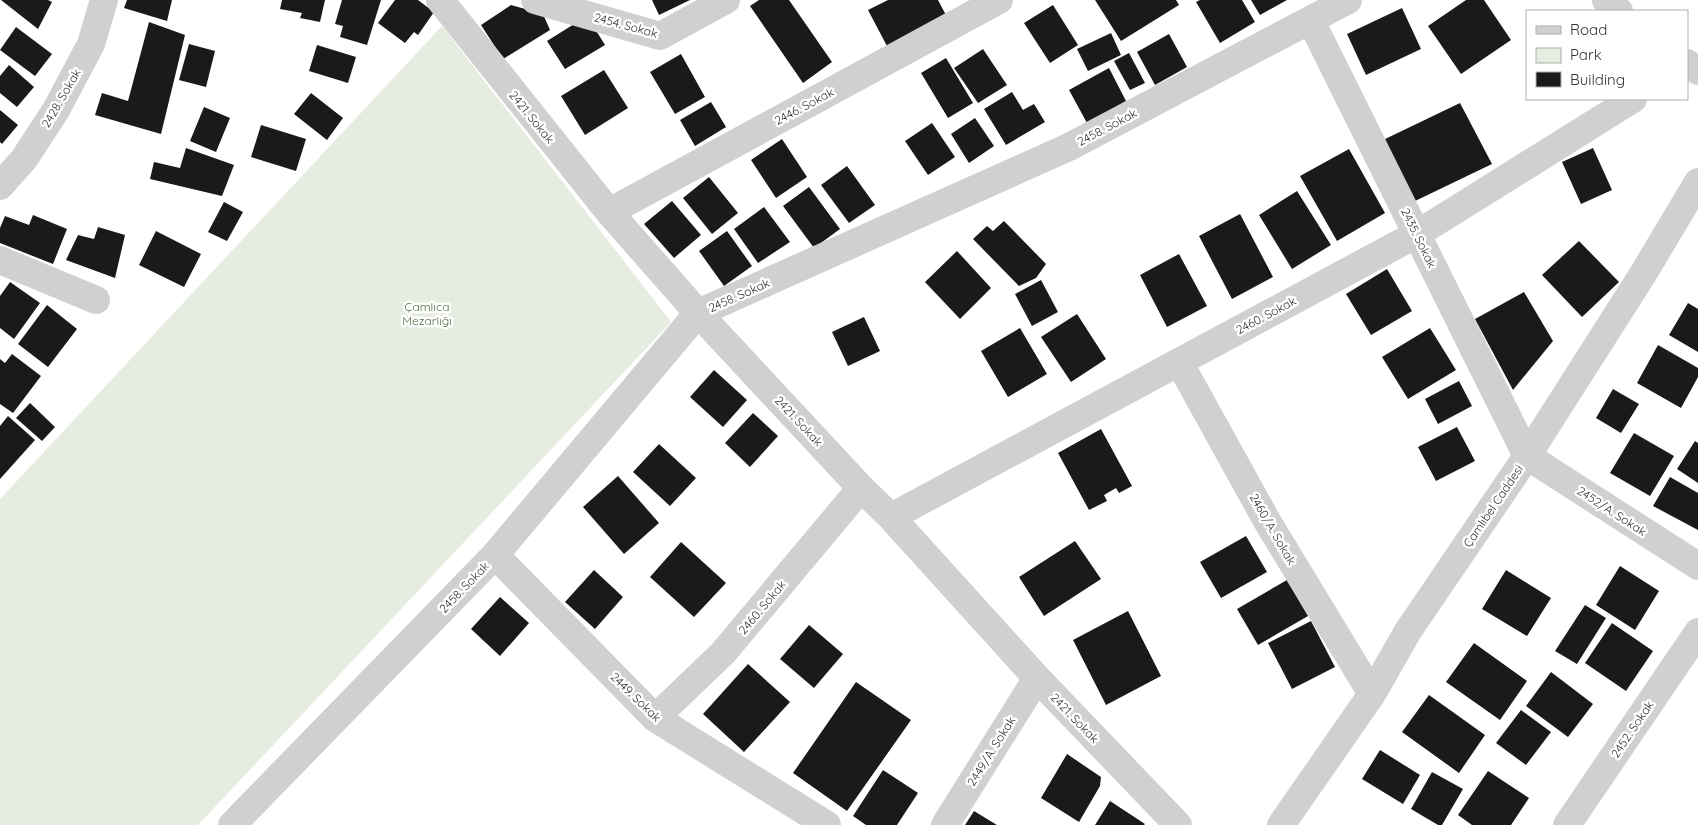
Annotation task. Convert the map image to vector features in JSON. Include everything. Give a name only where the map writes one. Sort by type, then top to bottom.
[{"type":"street","name":"2428. Sokak","points":[[0,186],[24,159],[56,110],[91,44],[104,0]]},
{"type":"street","name":"2421. Sokak","points":[[440,0],[608,212],[698,313],[861,488],[891,517],[1037,678],[1178,825]]},
{"type":"street","name":"2454. Sokak","points":[[546,1],[660,36],[726,0]]},
{"type":"street","name":"2446. Sokak","points":[[608,212],[999,0]]},
{"type":"street","name":"2458. Sokak","points":[[232,825],[495,555],[698,313],[1069,147],[1348,0]]},
{"type":"street","points":[[1606,0],[1618,10]]},
{"type":"street","name":"2435. Sokak","points":[[1311,20],[1527,456]]},
{"type":"street","name":"2460. Sokak","points":[[891,517],[1417,234],[1631,100]]},
{"type":"street","name":"Çamlıbel Caddesi","points":[[1281,825],[1372,694],[1408,631],[1527,456],[1643,274],[1698,182]]},
{"type":"street","points":[[0,260],[96,300]]},
{"type":"street","name":"2460/A. Sokak","points":[[1179,362],[1267,521],[1372,694]]},
{"type":"street","name":"2452/A. Sokak","points":[[1527,456],[1698,566]]},
{"type":"street","name":"2460. Sokak","points":[[655,718],[723,653],[861,488]]},
{"type":"street","name":"2449. Sokak","points":[[495,555],[655,718],[827,825]]},
{"type":"street","name":"2452. Sokak","points":[[1567,825],[1698,632]]},
{"type":"street","name":"2449/A. Sokak","points":[[945,825],[1037,678]]},
{"type":"green space","name":"Çamlıca Mezarlığı","points":[[442,26],[671,322],[198,825],[0,825],[0,499]]},
{"type":"building","points":[[1,0],[48,0],[52,2],[38,29]]},
{"type":"building","points":[[127,0],[172,0],[167,21],[124,8]]},
{"type":"building","points":[[282,0],[325,0],[320,22],[300,18],[302,13],[280,9]]},
{"type":"building","points":[[342,0],[381,0],[367,45],[340,37],[343,26],[335,24]]},
{"type":"building","points":[[395,0],[418,0],[434,12],[418,35],[414,32],[405,43],[378,23]]},
{"type":"building","points":[[652,0],[690,0],[659,15]]},
{"type":"building","points":[[759,0],[789,0],[832,62],[803,83],[750,6]]},
{"type":"building","points":[[888,0],[938,0],[947,17],[888,48],[868,10]]},
{"type":"building","points":[[1095,0],[1176,0],[1179,5],[1121,41]]},
{"type":"building","points":[[1200,0],[1242,0],[1255,22],[1220,43],[1196,2]]},
{"type":"building","points":[[1251,0],[1287,0],[1260,15]]},
{"type":"building","points":[[1466,0],[1484,0],[1511,40],[1461,74],[1428,26]]},
{"type":"building","points":[[511,5],[543,14],[550,30],[503,59],[481,25]]},
{"type":"building","points":[[1053,5],[1078,45],[1050,63],[1024,23]]},
{"type":"building","points":[[1402,8],[1421,49],[1366,75],[1347,34]]},
{"type":"building","points":[[587,16],[605,45],[565,69],[547,41]]},
{"type":"building","points":[[149,22],[185,35],[161,134],[95,115],[102,93],[128,101]]},
{"type":"building","points":[[16,27],[52,54],[35,76],[0,50]]},
{"type":"building","points":[[1111,33],[1121,55],[1088,71],[1077,49]]},
{"type":"building","points":[[1169,34],[1187,67],[1155,85],[1137,52]]},
{"type":"building","points":[[189,44],[215,51],[206,87],[179,80]]},
{"type":"building","points":[[317,45],[356,57],[348,83],[309,71]]},
{"type":"building","points":[[983,49],[1007,85],[978,103],[954,68]]},
{"type":"building","points":[[1129,53],[1145,83],[1130,90],[1114,61]]},
{"type":"building","points":[[681,54],[705,97],[675,114],[650,72]]},
{"type":"building","points":[[946,58],[973,103],[948,118],[921,73]]},
{"type":"building","points":[[9,65],[34,87],[17,107],[0,93],[0,76]]},
{"type":"building","points":[[1109,68],[1126,101],[1087,123],[1069,90]]},
{"type":"building","points":[[604,70],[628,108],[585,135],[561,96]]},
{"type":"building","points":[[1012,92],[1023,110],[1034,104],[1045,122],[1006,145],[984,109]]},
{"type":"building","points":[[311,93],[343,118],[327,140],[294,114]]},
{"type":"building","points":[[711,102],[726,127],[695,146],[680,120]]},
{"type":"building","points":[[1460,103],[1492,164],[1413,202],[1383,140]]},
{"type":"building","points":[[204,107],[230,118],[216,152],[190,141]]},
{"type":"building","points":[[0,110],[18,125],[2,144],[0,142]]},
{"type":"building","points":[[975,118],[994,146],[969,163],[951,134]]},
{"type":"building","points":[[932,123],[955,157],[928,175],[905,141]]},
{"type":"building","points":[[261,125],[306,139],[296,171],[251,157]]},
{"type":"building","points":[[782,139],[807,177],[776,198],[751,160]]},
{"type":"building","points":[[186,148],[234,165],[222,196],[150,179],[154,162],[180,168]]},
{"type":"building","points":[[1593,148],[1612,190],[1581,204],[1562,162]]},
{"type":"building","points":[[1349,149],[1385,213],[1337,241],[1300,176]]},
{"type":"building","points":[[847,166],[875,205],[849,223],[821,185]]},
{"type":"building","points":[[709,177],[738,213],[712,234],[683,198]]},
{"type":"building","points":[[809,187],[840,229],[814,248],[783,206]]},
{"type":"building","points":[[1297,191],[1331,245],[1292,269],[1259,215]]},
{"type":"building","points":[[672,201],[701,235],[674,258],[644,224]]},
{"type":"building","points":[[224,202],[243,212],[227,241],[208,232]]},
{"type":"building","points":[[764,207],[790,242],[758,263],[734,229]]},
{"type":"building","points":[[1240,214],[1273,277],[1232,299],[1199,236]]},
{"type":"building","points":[[33,215],[67,229],[53,264],[0,243],[0,228],[5,216],[29,225]]},
{"type":"building","points":[[1004,221],[1046,264],[1036,278],[1019,286],[973,239],[987,226],[993,231]]},
{"type":"building","points":[[98,227],[125,235],[115,278],[66,260],[78,235],[94,239]]},
{"type":"building","points":[[156,231],[201,254],[184,287],[139,265]]},
{"type":"building","points":[[727,231],[752,266],[724,286],[699,251]]},
{"type":"building","points":[[1579,241],[1619,282],[1582,317],[1542,275]]},
{"type":"building","points":[[957,251],[991,288],[960,319],[925,282]]},
{"type":"building","points":[[1179,254],[1207,306],[1167,327],[1140,275]]},
{"type":"building","points":[[1387,269],[1412,311],[1371,335],[1346,294]]},
{"type":"building","points":[[1041,280],[1058,312],[1032,326],[1015,294]]},
{"type":"building","points":[[10,282],[40,303],[14,339],[0,328],[0,296]]},
{"type":"building","points":[[1524,292],[1553,341],[1513,390],[1475,319]]},
{"type":"building","points":[[1688,303],[1698,309],[1698,352],[1669,335]]},
{"type":"building","points":[[47,305],[77,329],[48,367],[18,344]]},
{"type":"building","points":[[1077,314],[1106,359],[1071,382],[1041,337]]},
{"type":"building","points":[[864,317],[880,351],[848,366],[832,332]]},
{"type":"building","points":[[1020,328],[1047,374],[1008,397],[981,351]]},
{"type":"building","points":[[1430,328],[1456,370],[1408,399],[1382,357]]},
{"type":"building","points":[[1658,345],[1698,368],[1698,377],[1681,408],[1637,383]]},
{"type":"building","points":[[12,354],[41,376],[13,413],[0,404],[0,359],[5,363]]},
{"type":"building","points":[[714,370],[747,400],[723,427],[690,397]]},
{"type":"building","points":[[1459,381],[1472,406],[1438,424],[1425,399]]},
{"type":"building","points":[[1613,389],[1639,404],[1621,433],[1596,418]]},
{"type":"building","points":[[30,403],[55,427],[42,441],[16,418]]},
{"type":"building","points":[[753,413],[778,436],[750,467],[725,443]]},
{"type":"building","points":[[8,416],[35,440],[0,479],[0,426]]},
{"type":"building","points":[[1457,427],[1475,461],[1436,481],[1418,447]]},
{"type":"building","points":[[1101,429],[1132,486],[1119,493],[1116,488],[1104,495],[1107,501],[1089,510],[1058,453]]},
{"type":"building","points":[[1634,433],[1674,456],[1650,496],[1610,473]]},
{"type":"building","points":[[1695,441],[1698,443],[1698,483],[1677,469]]},
{"type":"building","points":[[659,444],[696,478],[670,506],[633,472]]},
{"type":"building","points":[[618,476],[659,523],[624,554],[583,507]]},
{"type":"building","points":[[1670,477],[1698,493],[1698,530],[1653,506]]},
{"type":"building","points":[[1246,536],[1267,572],[1221,598],[1200,562]]},
{"type":"building","points":[[1075,541],[1101,579],[1044,616],[1019,577]]},
{"type":"building","points":[[681,542],[726,583],[694,617],[650,577]]},
{"type":"building","points":[[1620,566],[1659,591],[1635,630],[1596,605]]},
{"type":"building","points":[[594,570],[623,597],[595,629],[565,602]]},
{"type":"building","points":[[1506,570],[1551,598],[1527,636],[1482,609]]},
{"type":"building","points":[[1287,580],[1308,616],[1258,645],[1237,609]]},
{"type":"building","points":[[500,597],[529,623],[500,656],[471,629]]},
{"type":"building","points":[[1585,605],[1606,618],[1577,664],[1555,651]]},
{"type":"building","points":[[1128,611],[1161,676],[1106,705],[1073,640]]},
{"type":"building","points":[[1311,621],[1335,667],[1292,689],[1268,643]]},
{"type":"building","points":[[1612,623],[1653,651],[1626,691],[1585,663]]},
{"type":"building","points":[[809,625],[843,654],[814,688],[780,659]]},
{"type":"building","points":[[1474,643],[1527,681],[1500,720],[1446,682]]},
{"type":"building","points":[[748,664],[790,702],[744,752],[703,714]]},
{"type":"building","points":[[1551,672],[1593,704],[1568,737],[1526,706]]},
{"type":"building","points":[[856,682],[911,720],[847,811],[793,773]]},
{"type":"building","points":[[1429,695],[1485,735],[1459,773],[1402,732]]},
{"type":"building","points":[[1521,710],[1551,732],[1526,765],[1496,743]]},
{"type":"building","points":[[1380,750],[1420,775],[1403,804],[1362,779]]},
{"type":"building","points":[[1067,754],[1101,777],[1100,786],[1079,822],[1041,798]]},
{"type":"building","points":[[883,770],[918,793],[897,825],[866,825],[853,816]]},
{"type":"building","points":[[1488,771],[1529,798],[1511,825],[1472,825],[1458,815]]},
{"type":"building","points":[[1432,772],[1463,789],[1442,825],[1438,825],[1411,809]]},
{"type":"building","points":[[1110,801],[1145,824],[1095,825]]},
{"type":"building","points":[[974,811],[997,825],[965,825]]}]
